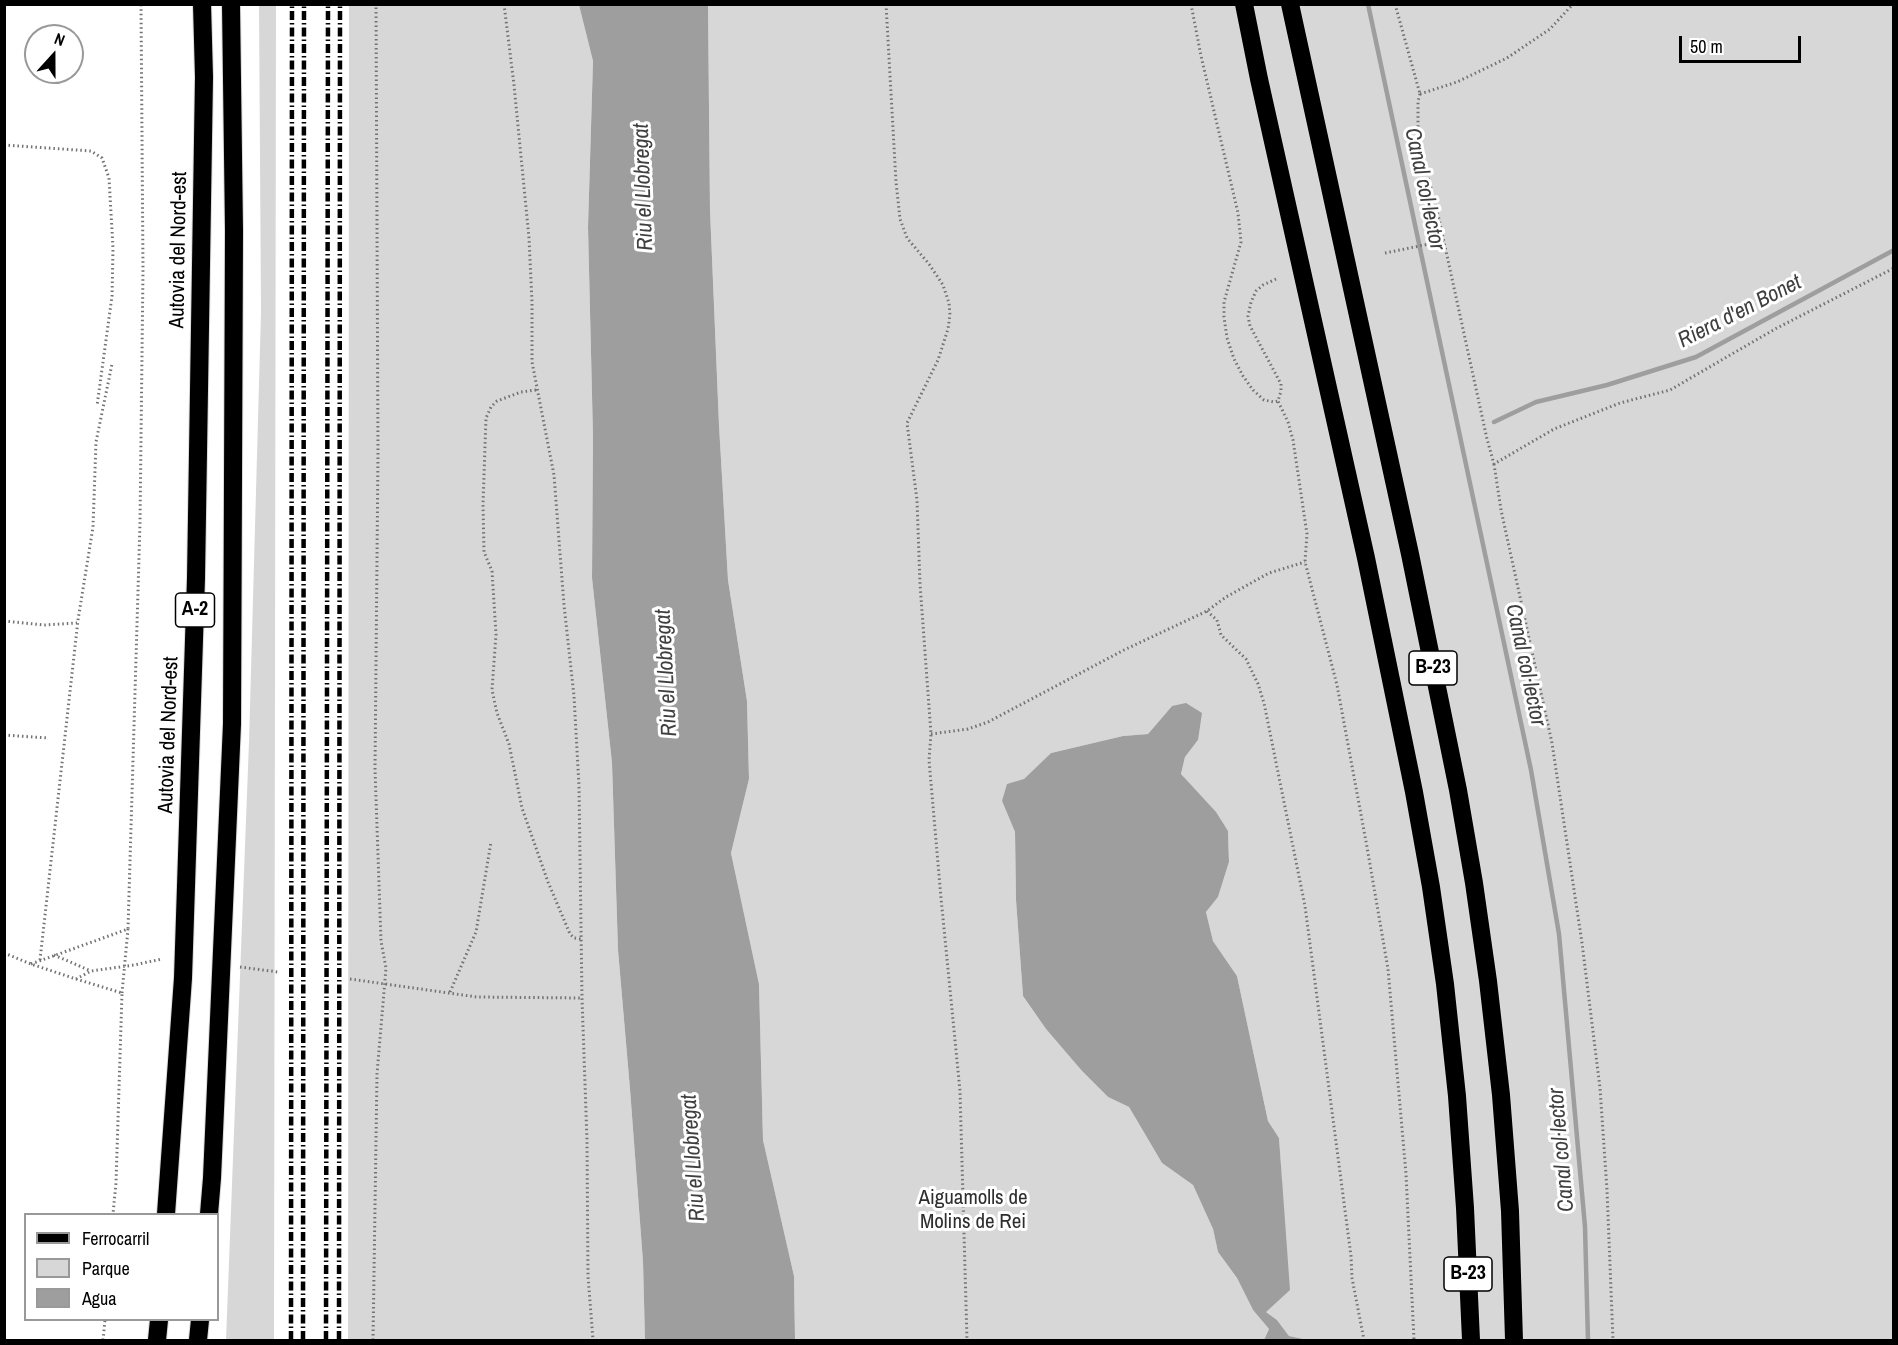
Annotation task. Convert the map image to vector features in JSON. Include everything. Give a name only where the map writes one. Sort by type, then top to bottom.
[{"type":"highway","name":"Autovia del Nord-est","points":[[166,1213],[183,978],[196,578],[204,77],[202,4]]},
{"type":"highway","name":"A-2","points":[[209,1213],[232,724],[234,231],[231,4]]},
{"type":"highway","name":"B-23","points":[[1244,4],[1366,558],[1431,887],[1445,984],[1457,1095],[1472,1341]]},
{"type":"highway","name":"B-23","points":[[1290,4],[1410,554],[1470,860],[1488,981],[1501,1095],[1510,1211],[1514,1341]]},
{"type":"highway","points":[[157,1341],[159,1321]]},
{"type":"highway","points":[[198,1341],[200,1321]]},
{"type":"path","points":[[113,1213],[122,993],[128,929],[140,524],[141,4]]},
{"type":"path","points":[[374,1341],[377,1074],[386,968],[381,941],[375,769],[378,465],[376,4]]},
{"type":"path","points":[[504,4],[528,227],[532,363],[554,475],[574,696],[588,1141],[588,1276],[593,1341]]},
{"type":"path","points":[[886,4],[900,219],[907,238],[943,285],[950,315],[938,360],[907,423],[917,500],[920,584],[931,734],[929,760],[960,1091],[967,1341]]},
{"type":"path","points":[[1191,4],[1238,213],[1241,242],[1224,302],[1227,338],[1234,359],[1253,390],[1264,400],[1274,402],[1278,400]]},
{"type":"path","points":[[1395,4],[1420,94],[1418,128],[1425,165],[1494,464],[1501,510],[1552,743],[1582,943],[1600,1099],[1607,1190],[1613,1341]]},
{"type":"path","points":[[1420,94],[1457,82],[1507,58],[1550,29],[1573,4]]},
{"type":"path","points":[[4,146],[92,151],[102,158],[109,178],[113,248],[112,296],[97,406]]},
{"type":"path","points":[[1385,253],[1444,241]]},
{"type":"path","points":[[1494,464],[1554,429],[1620,403],[1670,390],[1775,329],[1893,268]]},
{"type":"path","points":[[1276,279],[1263,285],[1257,291],[1251,302],[1248,316],[1250,326],[1281,384],[1278,400],[1293,440],[1307,534],[1305,562],[1337,685],[1368,847],[1388,969],[1406,1174],[1414,1341]]},
{"type":"path","points":[[40,961],[78,623],[93,526],[96,442],[112,364]]},
{"type":"path","points":[[536,390],[497,400],[486,418],[484,552],[492,571],[496,634],[492,690],[497,713],[509,744],[522,807],[548,882],[570,934],[574,939],[581,939]]},
{"type":"path","points":[[931,734],[968,729],[988,722],[1124,650],[1207,611],[1226,597],[1269,573],[1305,562]]},
{"type":"path","points":[[1207,611],[1216,620],[1221,634],[1246,659],[1264,703],[1305,906],[1352,1278],[1364,1341]]},
{"type":"path","points":[[4,621],[44,625],[78,623]]},
{"type":"path","points":[[4,735],[48,738]]},
{"type":"path","points":[[450,993],[476,932],[491,842]]},
{"type":"path","points":[[31,964],[128,929]]},
{"type":"path","points":[[4,952],[31,964],[122,993]]},
{"type":"path","points":[[54,956],[91,971]]},
{"type":"path","points":[[75,978],[91,971],[162,959]]},
{"type":"path","points":[[240,967],[278,972]]},
{"type":"path","points":[[350,979],[477,997],[582,999]]},
{"type":"path","points":[[104,1341],[105,1321]]},
{"type":"green space","points":[[276,4],[274,1340],[226,1340],[249,742],[261,312],[259,5]]},
{"type":"green space","points":[[349,5],[579,5],[593,61],[588,227],[593,437],[592,578],[612,763],[618,950],[643,1262],[645,1340],[348,1340]]},
{"type":"green space","name":"Aiguamolls de Molins de Rei","points":[[708,5],[1893,5],[1893,1340],[1308,1340],[1289,1336],[1277,1320],[1266,1312],[1282,1183],[1279,1138],[1268,1121],[1237,976],[1213,941],[1206,912],[1218,897],[1229,862],[1228,831],[1181,774],[1185,757],[1198,740],[1172,706],[1148,734],[1123,736],[1051,753],[1002,801],[1015,832],[1016,900],[1023,996],[1046,1029],[1082,1071],[1108,1097],[1129,1107],[1162,1163],[1193,1185],[1213,1229],[1218,1252],[1237,1278],[1253,1310],[1269,1329],[1264,1340],[795,1340],[794,1276],[763,1140],[759,984],[731,853],[749,779],[747,701],[728,580],[719,425],[710,210]]},
{"type":"water","name":"Riu el Llobregat","points":[[579,5],[708,5],[710,210],[719,425],[728,580],[747,701],[749,779],[731,853],[759,984],[763,1140],[794,1276],[795,1340],[645,1340],[643,1262],[618,950],[612,763],[592,578],[593,437],[588,227],[593,61]]},
{"type":"water","points":[[1186,703],[1202,713],[1198,740],[1185,757],[1181,774],[1216,812],[1228,831],[1229,862],[1218,897],[1206,912],[1213,941],[1237,976],[1268,1121],[1279,1138],[1290,1290],[1266,1312],[1277,1320],[1289,1336],[1308,1340],[1264,1340],[1269,1329],[1253,1310],[1237,1278],[1218,1252],[1213,1229],[1193,1185],[1162,1163],[1129,1107],[1108,1097],[1082,1071],[1046,1029],[1023,996],[1016,900],[1015,832],[1002,801],[1007,784],[1024,779],[1051,753],[1123,736],[1148,734],[1172,706]]},
{"type":"waterway","name":"Canal col·lector","points":[[1368,4],[1531,770],[1559,934],[1585,1227],[1588,1340]]},
{"type":"waterway","name":"Riera d'en Bonet","points":[[1494,422],[1536,402],[1607,385],[1696,357],[1894,250]]},
{"type":"railway","points":[[291,1340],[292,4]]},
{"type":"railway","points":[[303,1340],[304,4]]},
{"type":"railway","points":[[326,1340],[328,4]]},
{"type":"railway","points":[[339,1340],[340,4]]}]
